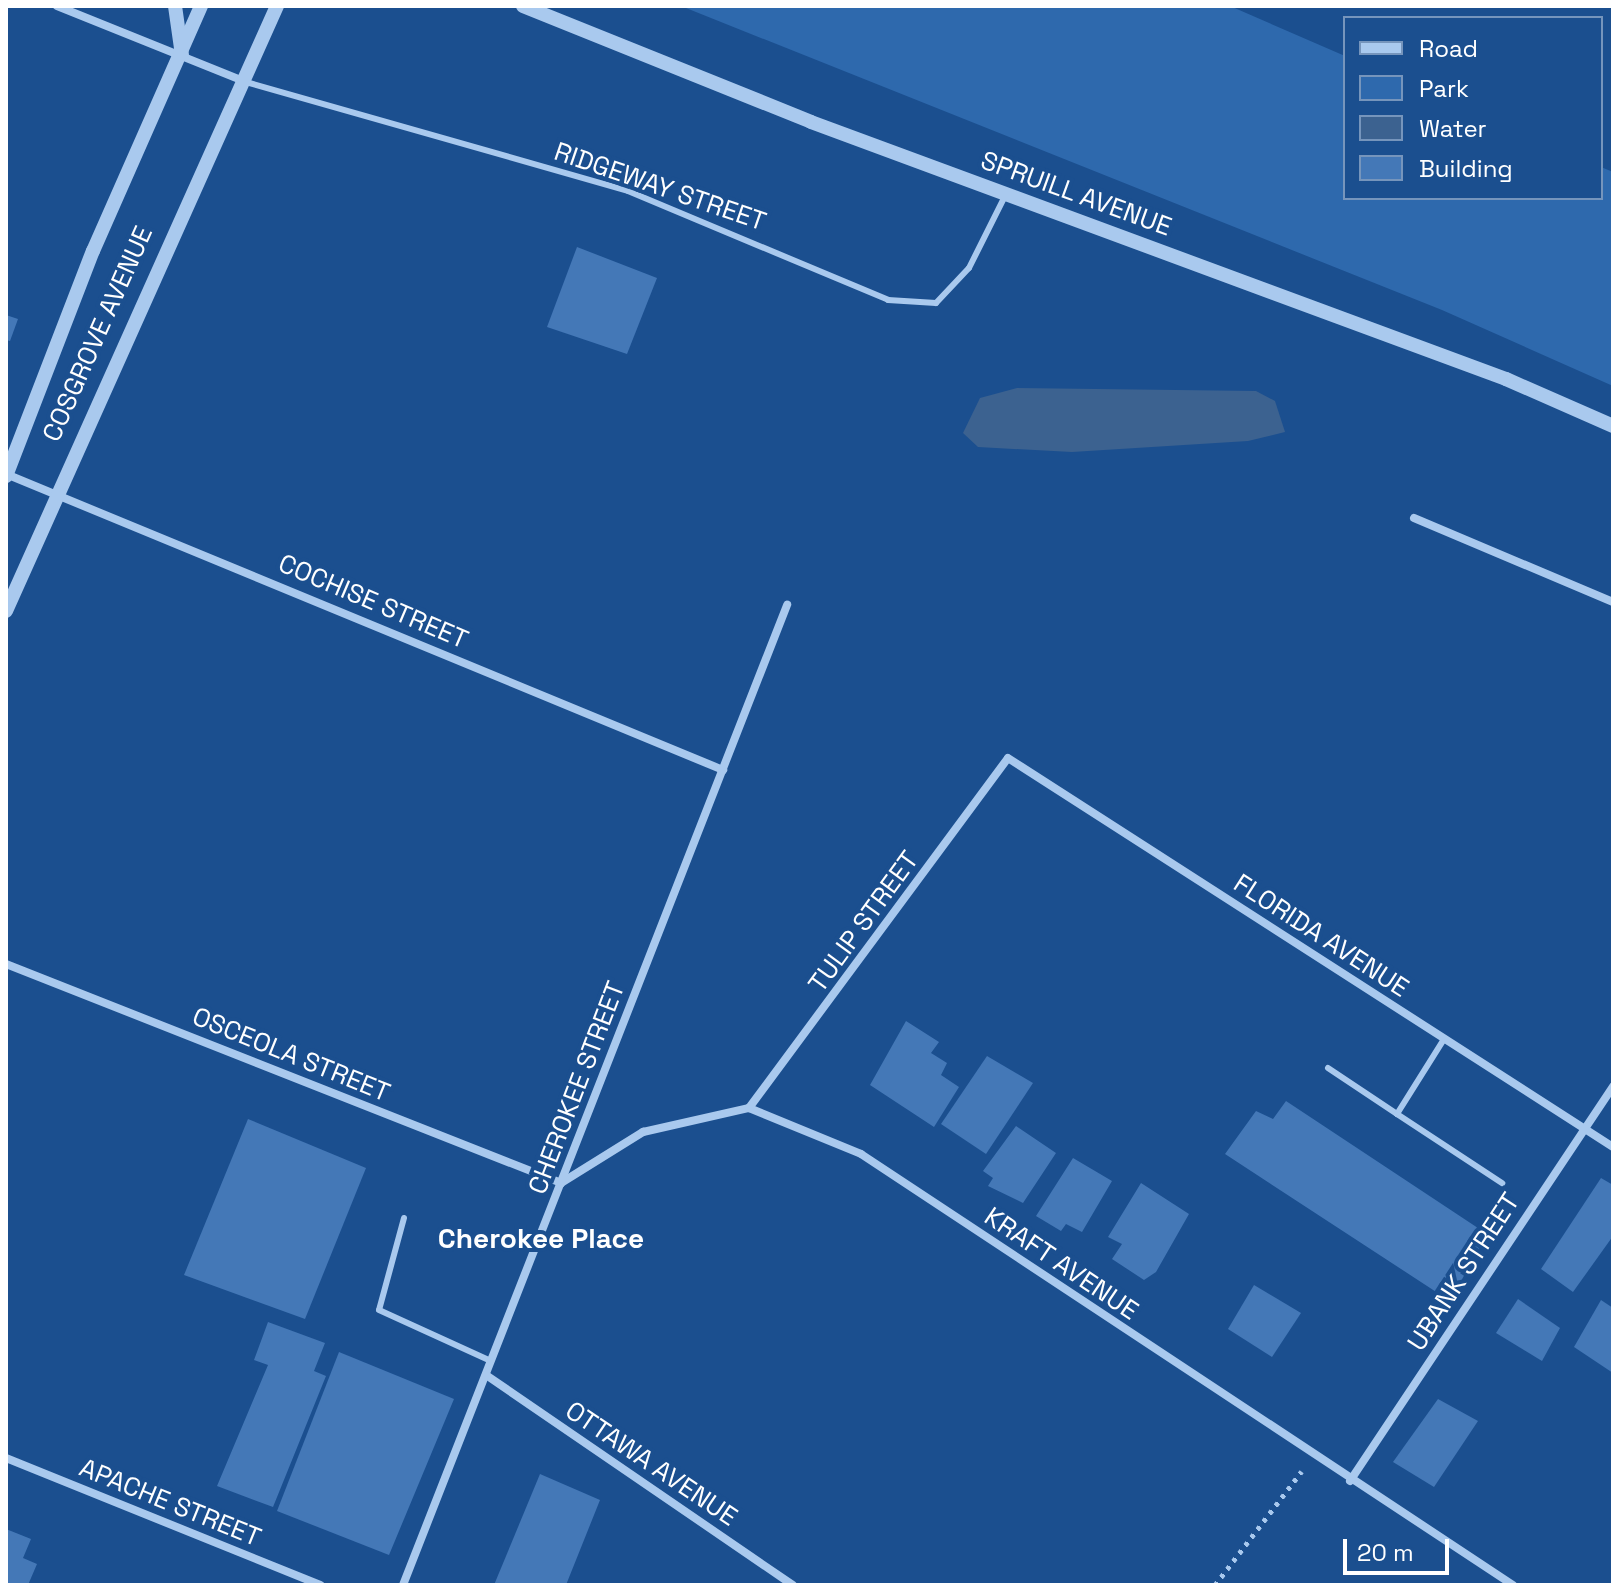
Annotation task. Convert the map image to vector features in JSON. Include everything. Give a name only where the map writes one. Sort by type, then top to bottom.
[{"type":"street","points":[[57,6],[239,79]]},
{"type":"street","points":[[175,6],[182,56]]},
{"type":"street","name":"COSGROVE AVENUE","points":[[6,475],[93,251],[182,56],[201,6]]},
{"type":"street","name":"COSGROVE AVENUE","points":[[6,611],[55,491],[239,79],[277,6]]},
{"type":"street","name":"SPRUILL AVENUE","points":[[523,6],[1006,193],[1506,379],[1613,426]]},
{"type":"street","name":"COCHISE STREET","points":[[6,475],[55,491],[723,770]]},
{"type":"street","points":[[1414,518],[1613,602]]},
{"type":"street","name":"CHEROKEE STREET","points":[[403,1585],[787,605]]},
{"type":"street","name":"FLORIDA AVENUE","points":[[1008,758],[1613,1147]]},
{"type":"street","name":"TULIP STREET","points":[[749,1108],[1008,758]]},
{"type":"street","name":"OSCEOLA STREET","points":[[6,964],[561,1183]]},
{"type":"street","name":"UBANK STREET","points":[[1350,1481],[1582,1128],[1613,1086]]},
{"type":"street","points":[[561,1183],[643,1132],[749,1108]]},
{"type":"street","name":"KRAFT AVENUE","points":[[749,1108],[861,1154],[1350,1481],[1513,1585]]},
{"type":"street","name":"OTTAWA AVENUE","points":[[486,1375],[793,1585]]},
{"type":"street","name":"APACHE STREET","points":[[6,1458],[320,1585]]},
{"type":"lane","name":"RIDGEWAY STREET","points":[[239,79],[628,191],[888,300],[936,303],[969,268],[1006,193]]},
{"type":"lane","points":[[1397,1114],[1444,1039]]},
{"type":"lane","points":[[1328,1068],[1502,1183]]},
{"type":"lane","points":[[404,1218],[379,1310],[491,1361]]},
{"type":"path","points":[[1215,1585],[1314,1456]]},
{"type":"green space","points":[[681,6],[1230,6],[1343,55],[1343,200],[1603,200],[1603,168],[1613,172],[1613,386],[1442,310]]},
{"type":"water","points":[[1017,388],[1256,391],[1275,401],[1285,432],[1248,441],[1072,452],[978,447],[963,433],[980,398]]},
{"type":"building","points":[[577,247],[657,278],[627,354],[547,327]]},
{"type":"building","points":[[6,315],[18,319],[10,341],[6,340]]},
{"type":"building","points":[[906,1021],[939,1042],[931,1053],[947,1063],[941,1075],[959,1087],[934,1127],[870,1085]]},
{"type":"building","points":[[987,1056],[1033,1083],[986,1154],[941,1124]]},
{"type":"building","points":[[1286,1101],[1487,1234],[1450,1301],[1225,1154],[1256,1111],[1273,1119]]},
{"type":"building","points":[[248,1119],[366,1168],[305,1319],[184,1275]]},
{"type":"building","points":[[1016,1126],[1056,1153],[1023,1203],[988,1186],[993,1178],[983,1171]]},
{"type":"building","points":[[1073,1158],[1112,1181],[1082,1232],[1066,1224],[1061,1231],[1036,1216]]},
{"type":"building","points":[[1601,1178],[1613,1185],[1613,1236],[1573,1292],[1541,1269]]},
{"type":"building","points":[[1141,1183],[1189,1214],[1156,1272],[1144,1280],[1112,1259],[1122,1244],[1108,1237]]},
{"type":"building","points":[[1254,1285],[1301,1313],[1272,1357],[1228,1329]]},
{"type":"building","points":[[1518,1299],[1560,1328],[1542,1361],[1496,1333]]},
{"type":"building","points":[[1601,1300],[1613,1308],[1613,1373],[1574,1347]]},
{"type":"building","points":[[268,1322],[325,1343],[314,1371],[326,1376],[273,1507],[217,1486],[268,1365],[254,1360]]},
{"type":"building","points":[[339,1352],[454,1399],[389,1555],[277,1511]]},
{"type":"building","points":[[1438,1399],[1478,1421],[1434,1487],[1393,1462]]},
{"type":"building","points":[[540,1474],[600,1500],[566,1585],[494,1585]]},
{"type":"building","points":[[6,1529],[31,1539],[23,1558],[37,1564],[28,1585],[6,1585]]},
{"type":"district","name":"Cherokee Place","points":[[541,1238]]}]
